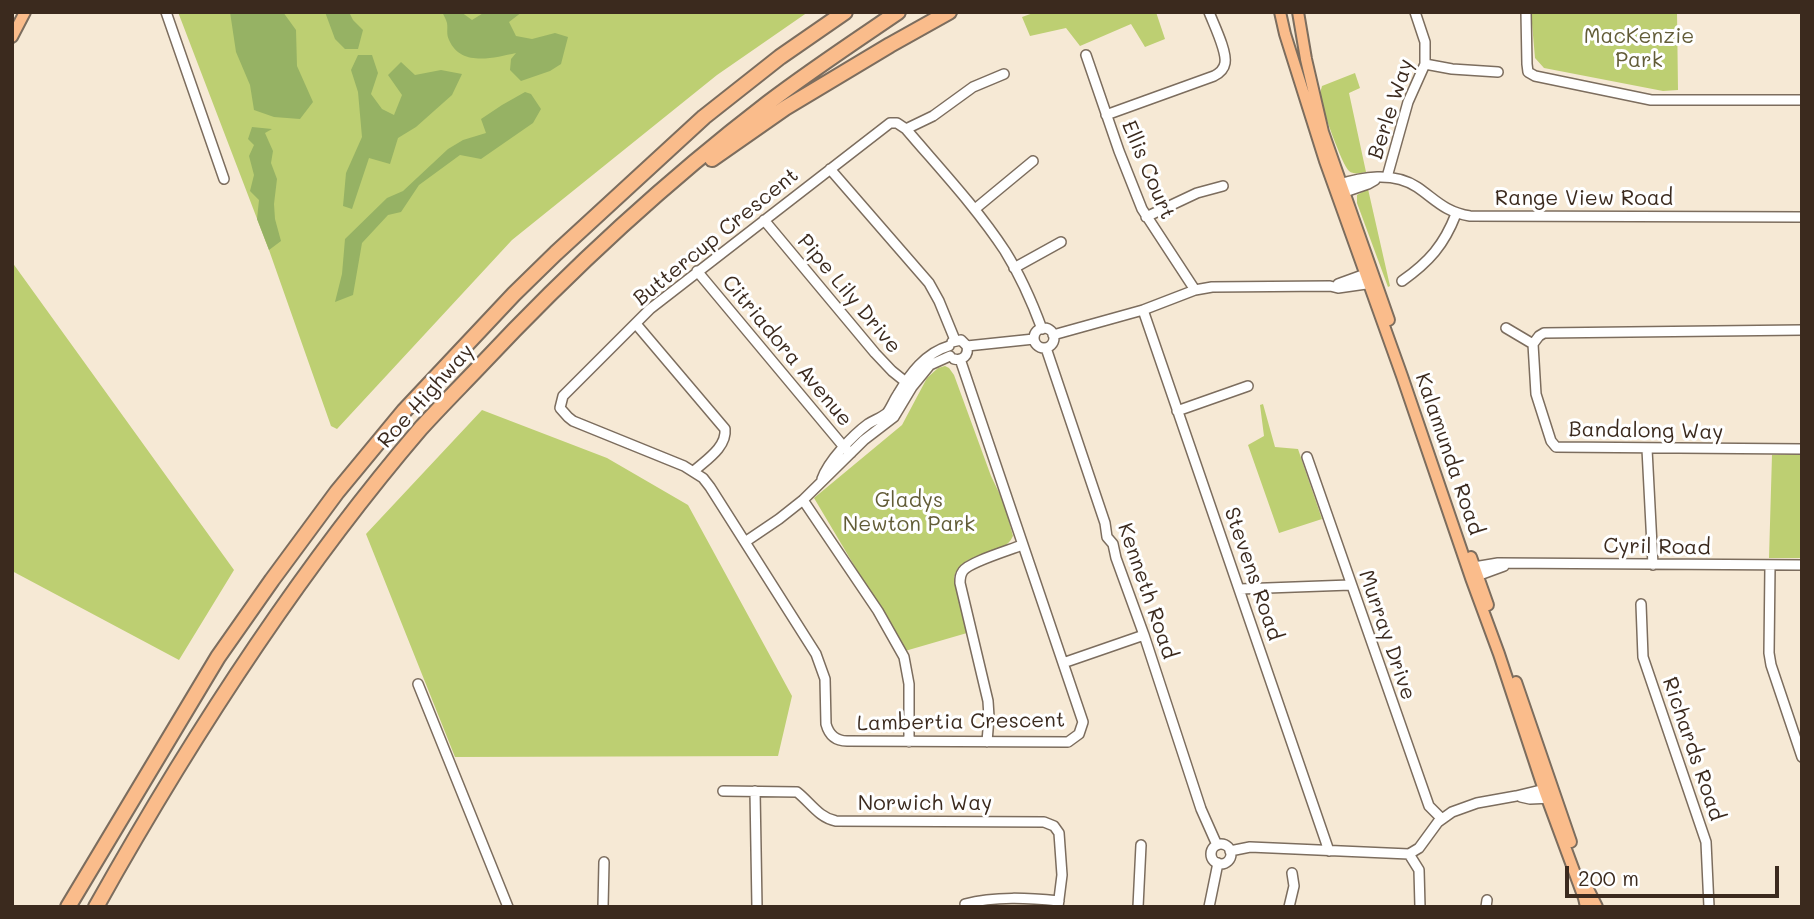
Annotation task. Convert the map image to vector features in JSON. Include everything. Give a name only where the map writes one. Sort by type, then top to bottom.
[{"type":"highway","points":[[704,117],[829,12]]},
{"type":"highway","name":"Roe Highway","points":[[68,907],[218,657],[337,492],[404,411],[556,253],[704,117],[780,57],[845,12]]},
{"type":"highway","name":"Roe Highway","points":[[96,907],[198,736],[292,594],[422,428],[530,312],[605,240],[682,172],[780,94],[898,12]]},
{"type":"highway","points":[[502,342],[642,214],[699,168],[785,108],[949,12]]},
{"type":"main road","points":[[12,37],[25,12]]},
{"type":"main road","name":"Kalamunda Road","points":[[1280,12],[1313,124],[1340,189]]},
{"type":"main road","name":"Kalamunda Road","points":[[1298,12],[1316,106],[1340,189],[1499,654],[1550,793],[1597,907]]},
{"type":"main road","name":"Kalamunda Road","points":[[1550,793],[1586,907]]},
{"type":"street","points":[[166,12],[225,179]]},
{"type":"street","points":[[1106,114],[1220,72],[1225,55],[1209,12]]},
{"type":"street","name":"Berle Way","points":[[1387,177],[1408,102],[1425,64],[1426,42],[1415,12]]},
{"type":"street","points":[[1526,12],[1528,72],[1535,76],[1651,100],[1802,100]]},
{"type":"street","name":"Ellis Court","points":[[1086,55],[1119,151],[1146,217],[1195,290]]},
{"type":"street","points":[[1425,64],[1498,72]]},
{"type":"street","points":[[1004,74],[973,87],[933,116],[906,129],[975,209],[1014,268],[1042,329]]},
{"type":"street","name":"Buttercup Crescent","points":[[746,542],[703,478],[668,458],[573,421],[560,408],[563,397],[650,309],[697,271],[886,124],[897,123],[906,129]]},
{"type":"street","points":[[975,209],[1032,161]]},
{"type":"street","name":"Lambertia Crescent","points":[[746,542],[816,654],[825,679],[826,724],[832,735],[840,741],[1068,742],[1079,734],[1083,727],[953,350],[939,301],[929,283],[830,169]]},
{"type":"street","points":[[1340,189],[1363,178],[1387,177]]},
{"type":"street","name":"Range View Road","points":[[1387,177],[1415,186],[1456,214],[1469,216],[1802,217]]},
{"type":"street","points":[[1146,217],[1197,193],[1223,186]]},
{"type":"street","points":[[1402,281],[1432,257],[1456,214]]},
{"type":"street","name":"Pipe Lily Drive","points":[[764,220],[874,353],[908,385]]},
{"type":"street","points":[[1014,268],[1061,242]]},
{"type":"street","name":"Citriadora Avenue","points":[[697,271],[847,450]]},
{"type":"street","points":[[1054,335],[1143,310],[1195,290],[1212,287],[1338,288],[1370,278]]},
{"type":"street","name":"Stevens Road","points":[[1143,310],[1329,851]]},
{"type":"street","points":[[636,324],[725,429],[723,444],[694,471]]},
{"type":"street","points":[[1506,328],[1533,344],[1544,333],[1802,330]]},
{"type":"street","points":[[1042,329],[1049,330],[1054,335],[1052,344],[1046,348],[1038,346],[1034,339],[1036,332],[1042,329]]},
{"type":"street","points":[[967,346],[1034,339]]},
{"type":"street","points":[[746,542],[803,500],[847,450],[894,417],[908,385],[930,365],[963,341],[967,346],[967,354],[953,350]]},
{"type":"street","name":"Bandalong Way","points":[[1533,344],[1536,394],[1553,445],[1560,448],[1802,449]]},
{"type":"street","name":"Kenneth Road","points":[[1046,348],[1105,523],[1107,537],[1113,544],[1201,809],[1217,845]]},
{"type":"street","points":[[1177,411],[1248,386]]},
{"type":"street","points":[[1647,449],[1653,565]]},
{"type":"street","name":"Murray Drive","points":[[1307,457],[1429,806],[1442,819]]},
{"type":"street","points":[[803,500],[883,619],[904,657],[909,684],[909,742]]},
{"type":"street","points":[[987,742],[988,701],[960,576],[973,563],[1022,545]]},
{"type":"street","name":"Cyril Road","points":[[1473,572],[1498,562],[1802,565]]},
{"type":"street","points":[[1770,566],[1771,665],[1802,757]]},
{"type":"street","points":[[1240,589],[1350,585]]},
{"type":"street","name":"Richards Road","points":[[1641,604],[1643,657],[1706,842],[1709,907]]},
{"type":"street","points":[[1062,663],[1144,635]]},
{"type":"street","points":[[418,684],[508,907]]},
{"type":"street","name":"Norwich Way","points":[[723,791],[797,792],[822,816],[836,821],[1044,822],[1054,826],[1059,833],[1062,875],[1058,904]]},
{"type":"street","points":[[755,791],[757,907]]},
{"type":"street","points":[[1230,851],[1250,847],[1409,854],[1424,843],[1442,819],[1469,805],[1516,796],[1530,799],[1550,793]]},
{"type":"street","points":[[1138,907],[1141,845]]},
{"type":"street","points":[[1217,845],[1226,846],[1230,851],[1229,860],[1224,863],[1213,860],[1211,854],[1217,845]]},
{"type":"street","points":[[1409,854],[1419,870],[1420,907]]},
{"type":"street","points":[[603,907],[604,862]]},
{"type":"street","points":[[1209,907],[1218,863]]},
{"type":"street","points":[[1289,907],[1294,886],[1292,873]]},
{"type":"street","points":[[965,904],[979,900],[1038,899],[1058,904]]},
{"type":"green space","points":[[178,12],[808,12],[717,75],[512,240],[337,429],[331,426],[269,250]]},
{"type":"green space","points":[[230,12],[283,12],[296,30],[297,66],[313,102],[300,119],[274,117],[254,110],[250,85],[236,52]]},
{"type":"green space","points":[[325,12],[349,12],[363,30],[358,49],[345,49],[335,39]]},
{"type":"green space","points":[[442,12],[461,12],[472,20],[485,12],[522,12],[509,22],[516,36],[532,39],[555,33],[568,37],[561,64],[550,71],[521,81],[510,70],[511,59],[516,53],[478,58],[461,54],[454,49],[448,38],[447,23]]},
{"type":"green space","points":[[1036,12],[1156,12],[1165,39],[1145,47],[1131,24],[1080,46],[1066,28],[1030,36],[1022,17]]},
{"type":"green space","name":"MacKenzie Park","points":[[1531,12],[1677,12],[1678,90],[1663,91],[1544,68],[1535,58]]},
{"type":"green space","points":[[358,55],[372,55],[378,73],[371,94],[382,109],[394,115],[402,95],[388,75],[401,62],[415,75],[441,70],[462,74],[452,95],[416,127],[398,138],[390,164],[369,158],[352,209],[343,206],[346,173],[362,137],[358,92],[351,70]]},
{"type":"green space","points":[[1355,73],[1360,88],[1349,93],[1366,172],[1353,173],[1342,158],[1320,97],[1322,86]]},
{"type":"green space","points":[[525,92],[531,94],[541,109],[533,123],[481,159],[460,155],[419,185],[401,212],[388,215],[362,243],[353,295],[335,302],[342,274],[345,239],[387,198],[403,191],[448,149],[463,140],[486,133],[481,119]]},
{"type":"green space","points":[[252,127],[272,129],[265,133],[273,151],[271,163],[277,179],[275,219],[281,241],[269,250],[257,219],[259,200],[250,191],[254,175],[249,156],[254,145],[248,139]]},
{"type":"green space","points":[[1368,189],[1390,286],[1388,287],[1357,203],[1357,195]]},
{"type":"green space","points":[[12,262],[234,570],[179,660],[12,571]]},
{"type":"green space","name":"Gladys Newton Park","points":[[945,366],[954,375],[991,476],[1004,503],[1013,536],[1001,548],[966,562],[954,577],[967,633],[905,651],[814,498],[902,425],[927,378],[938,368]]},
{"type":"green space","points":[[1263,404],[1275,447],[1298,449],[1322,519],[1279,533],[1248,445],[1264,436],[1260,405]]},
{"type":"green space","points":[[482,410],[607,458],[688,505],[792,696],[778,756],[455,757],[366,534]]},
{"type":"green space","points":[[1802,454],[1802,558],[1769,558],[1772,455]]}]
